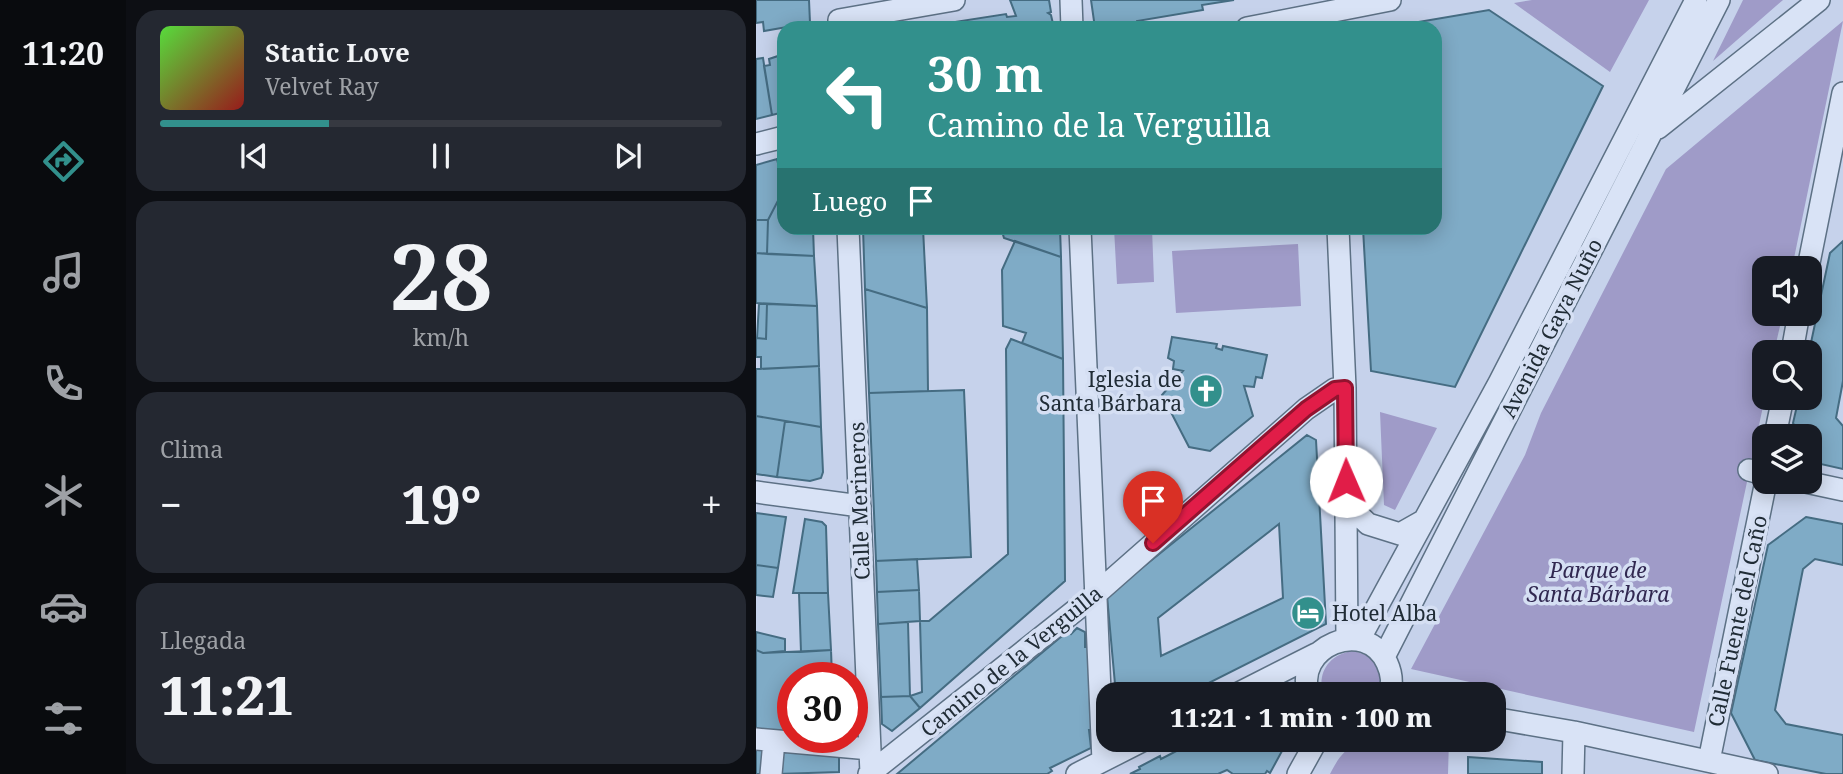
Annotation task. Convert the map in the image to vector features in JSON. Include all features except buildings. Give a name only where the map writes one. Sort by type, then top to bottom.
[{"type":"street","points":[[839,16],[954,0]]},
{"type":"street","points":[[1071,0],[1072,21]]},
{"type":"street","points":[[1282,21],[1390,0]]},
{"type":"street","name":"Avenida Gaya Nuño","points":[[1353,639],[1424,520],[1499,383],[1696,0]]},
{"type":"street","name":"Avenida Gaya Nuño","points":[[1384,657],[1718,0]]},
{"type":"street","points":[[1651,133],[1819,0]]},
{"type":"street","points":[[1811,256],[1843,93]]},
{"type":"street","points":[[756,144],[777,139]]},
{"type":"street","name":"Calle Merineros","points":[[848,235],[870,774]]},
{"type":"street","points":[[1080,235],[1103,761]]},
{"type":"street","points":[[1338,235],[1353,639]]},
{"type":"street","name":"Camino de la Verguilla","points":[[870,774],[1096,594],[1306,409],[1335,389],[1345,388]]},
{"type":"street","points":[[1822,486],[1843,490]]},
{"type":"street","points":[[756,492],[860,506]]},
{"type":"street","name":"Calle Fuente del Caño","points":[[1709,761],[1757,494]]},
{"type":"street","points":[[1347,504],[1368,524],[1400,534],[1424,520]]},
{"type":"street","points":[[1261,682],[1336,641],[1353,639],[1377,649],[1391,671],[1392,682]]},
{"type":"street","points":[[1307,682],[1306,677],[1316,654]]},
{"type":"street","points":[[1506,720],[1574,732],[1767,774]]},
{"type":"street","points":[[1573,774],[1574,732]]},
{"type":"street","points":[[771,774],[765,740],[870,749]]},
{"type":"street","points":[[1077,774],[1121,752]]},
{"type":"street","points":[[1298,774],[1310,752]]},
{"type":"green space","points":[[1532,0],[1649,0],[1610,72],[1514,3]]},
{"type":"green space","points":[[1743,0],[1783,0],[1713,61]]},
{"type":"green space","name":"Parque de Santa Bárbara","points":[[1843,21],[1794,256],[1752,256],[1752,326],[1780,326],[1777,340],[1752,340],[1752,410],[1762,410],[1759,424],[1752,424],[1752,458],[1694,732],[1506,690],[1506,682],[1469,682],[1411,669],[1525,455],[1541,413],[1666,169]]},
{"type":"green space","points":[[1114,235],[1152,235],[1154,282],[1117,284]]},
{"type":"green space","points":[[1298,244],[1301,306],[1176,313],[1172,251]]},
{"type":"green space","points":[[1380,412],[1437,428],[1395,510],[1384,505]]},
{"type":"green space","points":[[1352,651],[1368,656],[1377,666],[1380,682],[1322,682],[1327,666],[1344,653]]},
{"type":"green space","points":[[1346,752],[1449,752],[1448,774],[1330,774]]},
{"type":"place","name":"Iglesia de Santa Bárbara","points":[[1206,391]]},
{"type":"place","name":"Hotel Alba","points":[[1308,613]]},
{"type":"route","points":[[1153,543],[1306,409],[1335,389],[1345,388],[1346,481]]}]
